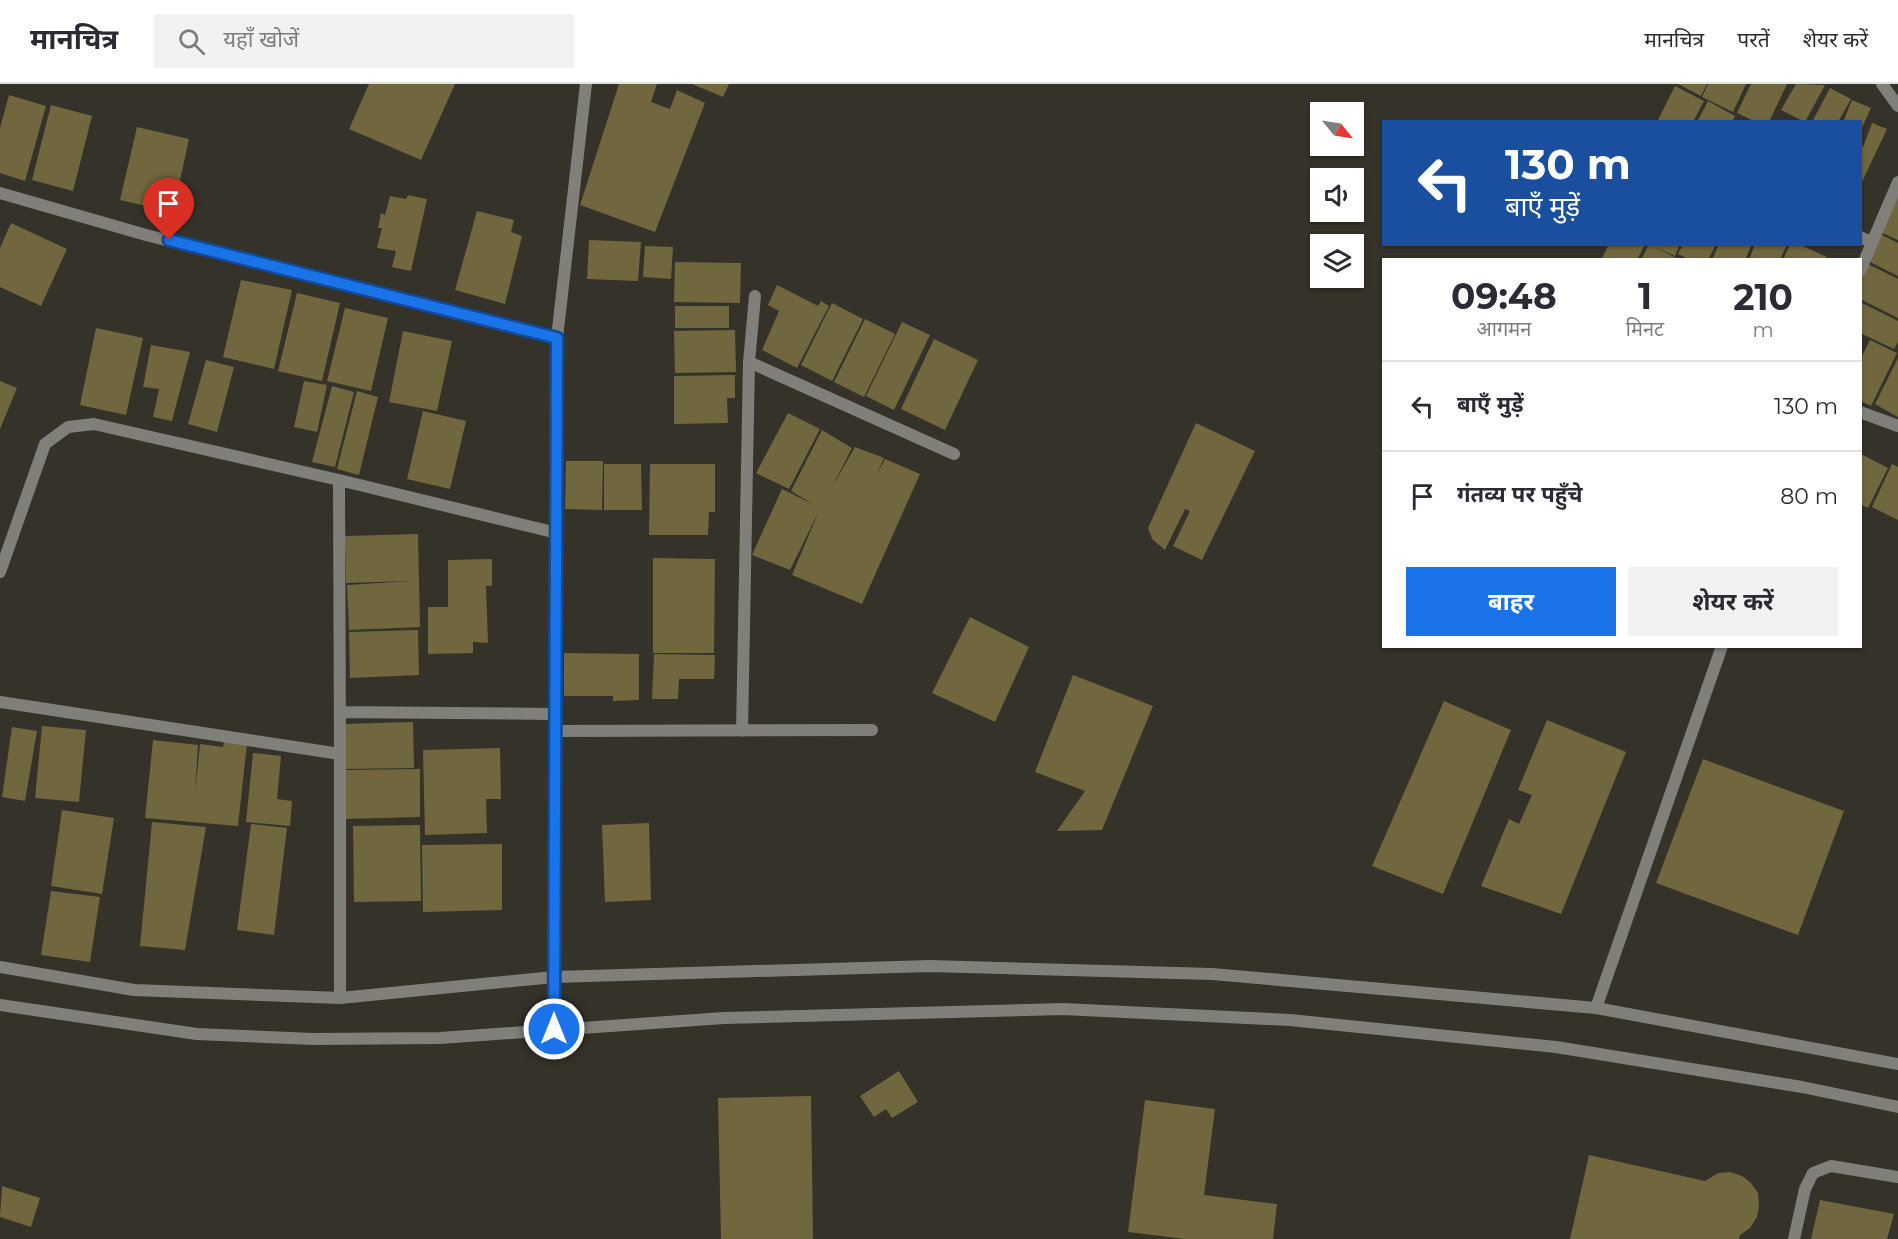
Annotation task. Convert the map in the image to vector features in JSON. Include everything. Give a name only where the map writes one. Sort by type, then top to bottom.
[{"type":"street","points":[[554,1029],[557,338],[586,84]]},
{"type":"street","points":[[1882,84],[1898,106]]},
{"type":"street","points":[[1862,261],[1866,240],[1898,182]]},
{"type":"street","points":[[0,193],[146,235],[557,338]]},
{"type":"street","points":[[742,731],[749,362],[755,296]]},
{"type":"street","points":[[749,362],[954,454]]},
{"type":"street","points":[[1862,413],[1898,426]]},
{"type":"street","points":[[0,572],[45,444],[68,427],[94,424],[557,533]]},
{"type":"street","points":[[339,480],[340,998]]},
{"type":"street","points":[[1596,1008],[1721,648]]},
{"type":"street","points":[[0,702],[340,754]]},
{"type":"street","points":[[340,712],[555,714]]},
{"type":"street","points":[[554,731],[872,730]]},
{"type":"street","points":[[0,967],[134,990],[340,998],[554,977],[930,966],[1200,974],[1596,1008],[1898,1064]]},
{"type":"street","points":[[0,1005],[197,1034],[314,1039],[440,1038],[724,1018],[1063,1009],[1290,1020],[1556,1047],[1802,1087],[1898,1107]]},
{"type":"street","points":[[1794,1239],[1805,1189],[1813,1173],[1831,1166],[1898,1177]]},
{"type":"building","points":[[369,84],[455,84],[421,160],[349,129]]},
{"type":"building","points":[[619,84],[657,84],[651,102],[670,109],[677,90],[705,103],[655,232],[580,205]]},
{"type":"building","points":[[692,84],[729,84],[723,97]]},
{"type":"building","points":[[1678,84],[1707,84],[1701,96]]},
{"type":"building","points":[[1708,84],[1746,84],[1733,112],[1702,97]]},
{"type":"building","points":[[1751,84],[1787,84],[1770,120],[1752,120],[1737,113]]},
{"type":"building","points":[[1796,84],[1825,85],[1806,120],[1801,120],[1781,110]]},
{"type":"building","points":[[1675,86],[1704,101],[1694,120],[1658,120]]},
{"type":"building","points":[[1830,88],[1851,99],[1839,120],[1813,120]]},
{"type":"building","points":[[9,95],[46,106],[25,181],[0,173],[0,128]]},
{"type":"building","points":[[1852,100],[1871,108],[1862,128],[1862,120],[1844,120]]},
{"type":"building","points":[[1708,101],[1735,116],[1733,120],[1698,120]]},
{"type":"building","points":[[51,105],[92,116],[73,191],[32,180]]},
{"type":"building","points":[[1872,123],[1887,129],[1862,182],[1862,147]]},
{"type":"building","points":[[137,127],[189,139],[173,212],[120,200]]},
{"type":"building","points":[[408,195],[427,199],[411,271],[392,267],[396,251],[377,248],[382,228],[378,228],[381,213],[385,215],[390,196],[406,199]]},
{"type":"building","points":[[1898,195],[1898,240],[1880,232]]},
{"type":"building","points":[[477,211],[514,220],[511,232],[522,236],[505,304],[455,290]]},
{"type":"building","points":[[11,223],[67,249],[41,306],[0,287],[0,248]]},
{"type":"building","points":[[1880,234],[1898,243],[1898,276],[1866,260]]},
{"type":"building","points":[[589,240],[641,242],[638,281],[587,279]]},
{"type":"building","points":[[645,246],[673,247],[671,279],[643,277]]},
{"type":"building","points":[[1608,246],[1644,246],[1638,258],[1602,258]]},
{"type":"building","points":[[1648,246],[1653,246],[1676,258],[1642,258]]},
{"type":"building","points":[[1653,246],[1679,246],[1675,256]]},
{"type":"building","points":[[1682,246],[1715,246],[1709,258],[1686,258],[1678,254]]},
{"type":"building","points":[[1718,246],[1751,246],[1746,258],[1713,258]]},
{"type":"building","points":[[1754,246],[1786,246],[1781,258],[1750,258]]},
{"type":"building","points":[[1789,246],[1802,246],[1827,257],[1827,258],[1784,258]]},
{"type":"building","points":[[675,262],[741,263],[740,303],[674,302]]},
{"type":"building","points":[[1868,264],[1898,279],[1898,318],[1862,300],[1862,276]]},
{"type":"building","points":[[241,280],[292,290],[274,369],[223,357]]},
{"type":"building","points":[[777,285],[818,306],[821,301],[829,306],[797,368],[762,350],[779,311],[768,305]]},
{"type":"building","points":[[297,293],[340,303],[322,381],[278,371]]},
{"type":"building","points":[[832,303],[863,319],[832,381],[801,365]]},
{"type":"building","points":[[1862,303],[1898,321],[1898,342],[1894,349],[1862,334]]},
{"type":"building","points":[[675,306],[729,306],[729,328],[675,328]]},
{"type":"building","points":[[345,308],[388,318],[371,391],[327,381]]},
{"type":"building","points":[[865,319],[895,334],[864,397],[834,382]]},
{"type":"building","points":[[902,322],[930,335],[894,410],[866,396]]},
{"type":"building","points":[[96,328],[143,338],[126,415],[80,405]]},
{"type":"building","points":[[735,330],[736,372],[675,373],[674,331]]},
{"type":"building","points":[[403,331],[452,341],[437,411],[389,402]]},
{"type":"building","points":[[934,339],[978,360],[945,430],[901,409]]},
{"type":"building","points":[[1870,340],[1897,353],[1871,406],[1862,402],[1862,356]]},
{"type":"building","points":[[151,345],[190,352],[172,421],[153,417],[159,389],[143,387]]},
{"type":"building","points":[[1898,358],[1898,417],[1875,404]]},
{"type":"building","points":[[206,360],[234,367],[217,432],[188,424]]},
{"type":"building","points":[[735,375],[735,398],[727,398],[728,423],[674,424],[674,376]]},
{"type":"building","points":[[0,381],[17,388],[0,429]]},
{"type":"building","points":[[304,381],[327,385],[317,432],[294,427]]},
{"type":"building","points":[[332,386],[354,392],[335,467],[312,462]]},
{"type":"building","points":[[357,391],[378,397],[359,475],[337,469]]},
{"type":"building","points":[[423,411],[466,421],[450,489],[407,479]]},
{"type":"building","points":[[788,413],[820,429],[789,489],[756,473]]},
{"type":"building","points":[[1196,423],[1255,451],[1202,560],[1173,546],[1190,511],[1185,509],[1165,550],[1152,539],[1148,528]]},
{"type":"building","points":[[822,430],[852,448],[831,489],[855,447],[884,458],[876,476],[885,459],[920,474],[862,604],[792,575],[819,511],[790,570],[752,555],[782,489],[813,504],[791,491]]},
{"type":"building","points":[[1862,455],[1888,468],[1868,508],[1862,505]]},
{"type":"building","points":[[566,461],[603,461],[602,510],[565,509]]},
{"type":"building","points":[[604,464],[641,464],[642,510],[604,510]]},
{"type":"building","points":[[650,464],[715,464],[715,512],[709,512],[708,535],[649,535]]},
{"type":"building","points":[[1892,464],[1898,467],[1898,520],[1872,507]]},
{"type":"building","points":[[418,534],[420,627],[349,630],[347,585],[412,581],[346,583],[345,536]]},
{"type":"building","points":[[653,558],[715,559],[714,653],[653,653]]},
{"type":"building","points":[[492,559],[492,586],[486,586],[488,643],[473,642],[473,653],[428,654],[428,607],[448,607],[448,560]]},
{"type":"building","points":[[970,617],[1029,647],[995,722],[932,693]]},
{"type":"building","points":[[418,630],[419,675],[350,678],[349,632]]},
{"type":"building","points":[[564,653],[639,654],[639,700],[613,701],[613,696],[564,696]]},
{"type":"building","points":[[654,654],[715,655],[714,679],[679,679],[678,699],[652,699]]},
{"type":"building","points":[[1073,675],[1153,706],[1102,830],[1057,831],[1085,791],[1035,772]]},
{"type":"building","points":[[1444,701],[1511,730],[1443,894],[1372,866]]},
{"type":"building","points":[[1547,720],[1626,752],[1561,914],[1481,886],[1509,819],[1519,824],[1532,795],[1518,790]]},
{"type":"building","points":[[413,722],[414,768],[344,769],[343,724]]},
{"type":"building","points":[[42,726],[86,730],[79,802],[35,798]]},
{"type":"building","points":[[12,727],[37,731],[25,801],[2,797]]},
{"type":"building","points":[[153,740],[198,745],[195,794],[200,744],[223,747],[224,741],[247,744],[238,826],[145,818]]},
{"type":"building","points":[[500,748],[501,799],[486,799],[487,833],[425,835],[423,750]]},
{"type":"building","points":[[253,753],[281,756],[277,799],[292,801],[290,826],[246,822]]},
{"type":"building","points":[[1703,759],[1844,811],[1798,935],[1656,883]]},
{"type":"building","points":[[420,769],[420,817],[343,819],[343,770]]},
{"type":"building","points":[[62,810],[114,818],[102,894],[51,886]]},
{"type":"building","points":[[152,822],[206,827],[185,950],[140,946]]},
{"type":"building","points":[[649,823],[651,900],[605,902],[602,825]]},
{"type":"building","points":[[251,824],[287,828],[274,935],[237,930]]},
{"type":"building","points":[[420,825],[421,901],[354,902],[353,826]]},
{"type":"building","points":[[502,844],[502,910],[423,912],[422,845]]},
{"type":"building","points":[[51,891],[100,897],[90,962],[41,955]]},
{"type":"building","points":[[899,1071],[918,1102],[892,1118],[886,1109],[874,1117],[860,1096]]},
{"type":"building","points":[[811,1096],[813,1239],[721,1239],[718,1098]]},
{"type":"building","points":[[1145,1100],[1215,1109],[1204,1195],[1277,1204],[1273,1239],[1185,1239],[1128,1232]]},
{"type":"building","points":[[1589,1155],[1705,1181],[1718,1173],[1730,1172],[1742,1176],[1758,1193],[1757,1217],[1739,1239],[1570,1239]]},
{"type":"building","points":[[2,1186],[40,1198],[31,1227],[0,1217]]},
{"type":"building","points":[[1820,1200],[1894,1214],[1887,1239],[1811,1239]]},
{"type":"route","points":[[169,240],[557,338],[554,1029]]}]
